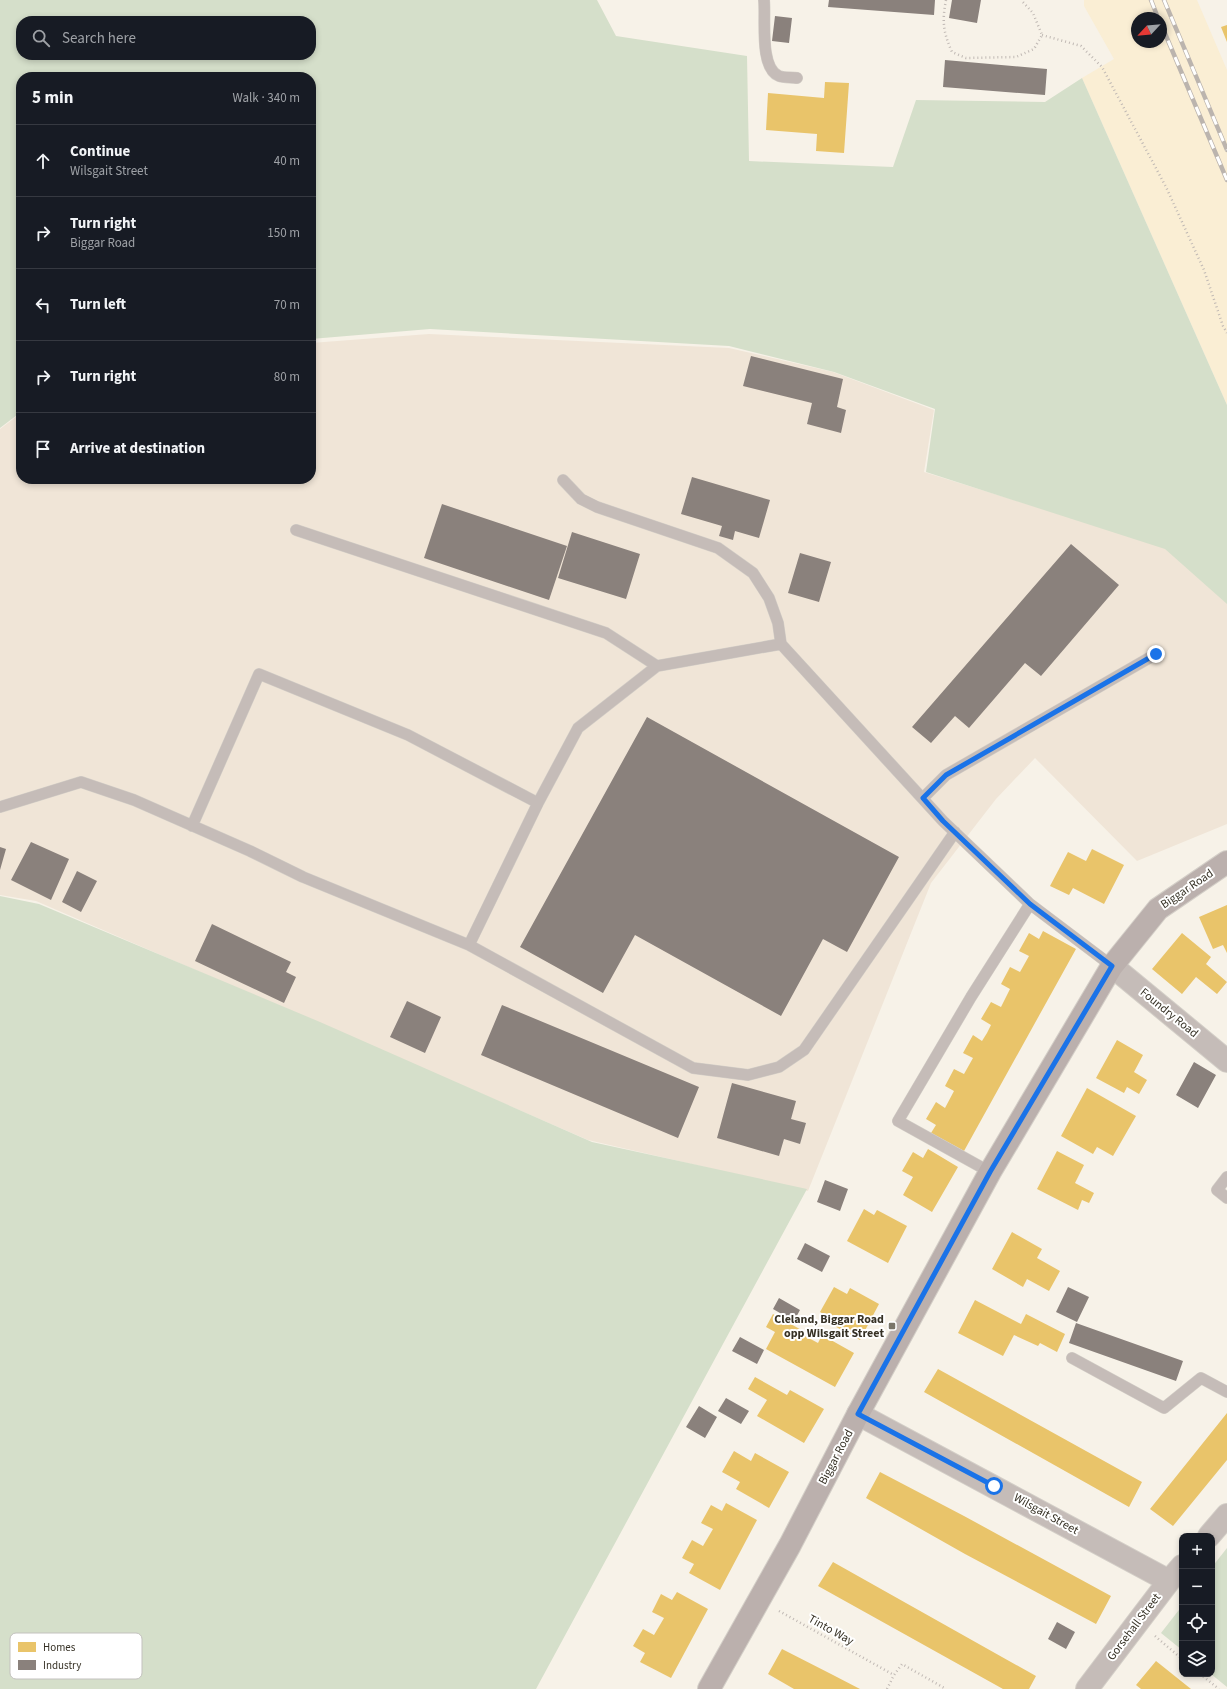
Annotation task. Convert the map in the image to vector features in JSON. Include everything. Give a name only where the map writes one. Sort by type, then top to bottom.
[{"type":"street","name":"Biggar Road","points":[[710,1689],[790,1545],[858,1414],[990,1172],[1112,966],[1158,909],[1227,862]]},
{"type":"street","name":"Foundry Road","points":[[1112,966],[1227,1061]]},
{"type":"street","name":"Wilsgait Street","points":[[858,1414],[994,1486],[1176,1574]]},
{"type":"street","points":[[1212,1533],[1227,1515]]},
{"type":"street","name":"Gorsehall Street","points":[[1087,1689],[1176,1574]]},
{"type":"lane","points":[[764,0],[765,57],[772,71],[779,76],[797,78]]},
{"type":"lane","points":[[564,480],[581,499],[597,507],[718,548],[753,573],[770,598],[778,623],[781,644],[955,832],[1030,904],[1112,966]]},
{"type":"lane","points":[[296,530],[606,633],[657,666]]},
{"type":"lane","points":[[469,945],[538,803],[578,728],[657,666],[781,644]]},
{"type":"lane","points":[[923,798],[946,775],[1156,654]]},
{"type":"lane","points":[[192,826],[260,674],[408,735],[538,803]]},
{"type":"lane","points":[[0,807],[81,782],[134,800],[250,851],[303,877],[469,945],[693,1068],[748,1075],[779,1067],[804,1050],[955,832]]},
{"type":"lane","points":[[990,1172],[898,1121],[971,997],[1030,904]]},
{"type":"lane","points":[[1227,1177],[1217,1190],[1227,1198]]},
{"type":"lane","points":[[1072,1358],[1164,1408],[1201,1378],[1227,1392]]},
{"type":"path","points":[[946,0],[943,25],[946,38],[952,52],[966,58],[1016,57],[1034,49],[1042,36]]},
{"type":"path","points":[[1022,0],[1033,13],[1042,36]]},
{"type":"path","points":[[1042,36],[1081,46],[1102,67],[1166,187],[1204,270],[1222,326],[1227,333]]},
{"type":"path","name":"Tinto Way","points":[[759,1600],[894,1675]]},
{"type":"path","points":[[1138,1622],[1179,1656]]},
{"type":"path","points":[[887,1689],[894,1675],[902,1664],[946,1689]]},
{"type":"path","points":[[1204,1677],[1219,1689]]},
{"type":"path","points":[[935,1683],[937,1689]]},
{"type":"shaded area","points":[[1084,0],[1197,0],[1227,70],[1227,405],[1082,78],[1114,59],[1084,6]]},
{"type":"shaded area","points":[[429,334],[729,348],[833,372],[934,410],[924,472],[1166,547],[1227,603],[1227,824],[1137,861],[1035,758],[996,799],[931,883],[808,1191],[588,1140],[36,901],[0,895],[0,429],[16,417],[16,484],[316,484],[316,343]]},
{"type":"green space","points":[[0,0],[597,0],[616,36],[747,56],[749,161],[893,167],[916,100],[1045,102],[1082,78],[1227,405],[1227,604],[1165,549],[926,472],[935,409],[834,372],[729,346],[430,329],[316,339],[316,72],[16,72],[16,416],[0,428]]},
{"type":"green space","points":[[0,896],[39,904],[320,1022],[592,1142],[807,1189],[536,1689],[0,1689]]},
{"type":"green space","points":[[1227,1548],[1227,1687],[1215,1677],[1215,1563]]},
{"type":"green space","points":[[1179,1610],[1179,1648],[1161,1633]]},
{"type":"building: Homes","points":[[1227,25],[1227,42],[1221,27]]},
{"type":"building: Homes","points":[[825,82],[849,83],[844,153],[816,151],[817,134],[766,130],[768,93],[824,98]]},
{"type":"building: Homes","points":[[1092,849],[1124,865],[1104,904],[1073,888],[1069,895],[1050,886],[1068,852],[1086,861]]},
{"type":"building: Homes","points":[[1227,905],[1227,953],[1223,945],[1213,949],[1199,917]]},
{"type":"building: Homes","points":[[1043,931],[1076,949],[964,1151],[931,1133],[936,1125],[926,1119],[936,1102],[945,1108],[954,1091],[945,1086],[954,1069],[964,1074],[973,1058],[963,1053],[973,1035],[982,1041],[987,1033],[991,1025],[981,1019],[991,1002],[1001,1007],[1010,989],[1001,984],[1010,967],[1020,972],[1029,956],[1019,951],[1029,933],[1039,939]]},
{"type":"building: Homes","points":[[1182,933],[1211,957],[1206,964],[1227,982],[1217,994],[1196,977],[1182,994],[1152,969]]},
{"type":"building: Homes","points":[[1117,1040],[1143,1055],[1134,1072],[1147,1080],[1139,1094],[1127,1087],[1124,1093],[1096,1078]]},
{"type":"building: Homes","points":[[1087,1088],[1136,1116],[1113,1156],[1097,1147],[1093,1154],[1061,1136]]},
{"type":"building: Homes","points":[[928,1149],[958,1167],[932,1212],[903,1195],[913,1177],[902,1171],[913,1152],[923,1158]]},
{"type":"building: Homes","points":[[1057,1151],[1084,1165],[1075,1183],[1094,1193],[1089,1203],[1082,1200],[1078,1210],[1037,1189]]},
{"type":"building: Homes","points":[[864,1209],[874,1215],[877,1210],[907,1226],[888,1263],[847,1241]]},
{"type":"building: Homes","points":[[1012,1232],[1042,1249],[1037,1258],[1060,1271],[1049,1291],[1027,1279],[1023,1287],[992,1269]]},
{"type":"building: Homes","points":[[834,1287],[847,1294],[850,1288],[879,1304],[860,1340],[829,1323],[832,1319],[820,1312]]},
{"type":"building: Homes","points":[[975,1300],[1021,1324],[1026,1314],[1065,1334],[1057,1352],[1040,1343],[1038,1346],[1014,1335],[1003,1356],[958,1333]]},
{"type":"building: Homes","points":[[773,1314],[805,1332],[803,1335],[818,1343],[822,1335],[854,1353],[835,1387],[766,1349],[775,1332],[766,1327]]},
{"type":"building: Homes","points":[[938,1369],[1142,1482],[1129,1507],[924,1392]]},
{"type":"building: Homes","points":[[755,1377],[787,1395],[790,1390],[824,1409],[804,1443],[757,1416],[767,1400],[748,1389]]},
{"type":"building: Homes","points":[[1227,1413],[1227,1460],[1173,1526],[1150,1509]]},
{"type":"building: Homes","points":[[734,1451],[751,1461],[755,1453],[789,1472],[769,1508],[736,1489],[740,1482],[722,1472]]},
{"type":"building: Homes","points":[[880,1472],[1111,1596],[1096,1624],[965,1554],[866,1498]]},
{"type":"building: Homes","points":[[726,1503],[757,1520],[720,1590],[689,1573],[694,1564],[682,1558],[692,1540],[703,1546],[713,1529],[701,1523],[711,1505],[722,1511]]},
{"type":"building: Homes","points":[[833,1562],[1036,1676],[1029,1689],[1003,1689],[818,1586]]},
{"type":"building: Homes","points":[[677,1592],[708,1609],[671,1678],[640,1662],[645,1653],[633,1646],[643,1629],[654,1635],[664,1618],[652,1612],[661,1594],[672,1600]]},
{"type":"building: Homes","points":[[782,1649],[860,1689],[794,1689],[768,1674]]},
{"type":"building: Homes","points":[[1156,1661],[1191,1689],[1141,1689],[1136,1685]]},
{"type":"building: Industry","points":[[829,0],[935,0],[934,15],[828,7]]},
{"type":"building: Industry","points":[[952,0],[981,0],[977,23],[949,18]]},
{"type":"building: Industry","points":[[775,16],[792,18],[789,43],[772,41]]},
{"type":"building: Industry","points":[[945,60],[1047,69],[1045,95],[943,87]]},
{"type":"building: Industry","points":[[751,356],[843,379],[837,407],[846,410],[841,433],[807,424],[812,403],[743,386]]},
{"type":"building: Industry","points":[[692,477],[770,500],[759,538],[735,531],[733,540],[719,536],[722,526],[681,514]]},
{"type":"building: Industry","points":[[442,504],[567,546],[549,600],[424,558]]},
{"type":"building: Industry","points":[[572,532],[640,554],[626,599],[558,578]]},
{"type":"building: Industry","points":[[1071,544],[1119,585],[1041,676],[1025,663],[969,728],[955,716],[931,743],[912,727]]},
{"type":"building: Industry","points":[[800,553],[831,562],[819,602],[788,593]]},
{"type":"building: Industry","points":[[647,717],[899,857],[847,952],[823,939],[781,1016],[635,935],[603,993],[520,947]]},
{"type":"building: Industry","points":[[31,842],[69,859],[51,900],[11,880]]},
{"type":"building: Industry","points":[[0,847],[6,849],[0,870]]},
{"type":"building: Industry","points":[[77,871],[97,881],[81,912],[62,902]]},
{"type":"building: Industry","points":[[212,924],[291,962],[286,972],[296,977],[284,1003],[195,961]]},
{"type":"building: Industry","points":[[407,1001],[441,1017],[425,1053],[390,1037]]},
{"type":"building: Industry","points":[[502,1005],[699,1087],[678,1138],[481,1055]]},
{"type":"building: Industry","points":[[1194,1062],[1216,1075],[1198,1108],[1176,1095]]},
{"type":"building: Industry","points":[[732,1083],[796,1101],[791,1119],[806,1123],[800,1144],[784,1139],[779,1156],[717,1138]]},
{"type":"building: Industry","points":[[825,1180],[848,1189],[840,1211],[817,1202]]},
{"type":"building: Industry","points":[[805,1243],[830,1256],[822,1272],[797,1259]]},
{"type":"building: Industry","points":[[1068,1287],[1089,1297],[1077,1322],[1056,1312]]},
{"type":"building: Industry","points":[[779,1298],[800,1310],[794,1321],[773,1309]]},
{"type":"building: Industry","points":[[1076,1323],[1183,1361],[1176,1381],[1069,1343]]},
{"type":"building: Industry","points":[[740,1337],[764,1350],[757,1364],[732,1351]]},
{"type":"building: Industry","points":[[726,1398],[749,1411],[741,1424],[718,1411]]},
{"type":"building: Industry","points":[[699,1406],[717,1417],[705,1438],[686,1427]]},
{"type":"building: Industry","points":[[1057,1622],[1075,1632],[1066,1649],[1048,1639]]},
{"type":"railway","points":[[1151,0],[1156,12]]},
{"type":"railway","points":[[1164,0],[1227,150]]},
{"type":"railway","points":[[1167,38],[1227,180]]},
{"type":"place","name":"Cleland, Biggar Road opp Wilsgait Street","points":[[892,1326]]},
{"type":"route","points":[[994,1486],[858,1414],[990,1172],[1112,966],[1030,904],[943,821],[923,798],[946,775],[1156,654]]}]
